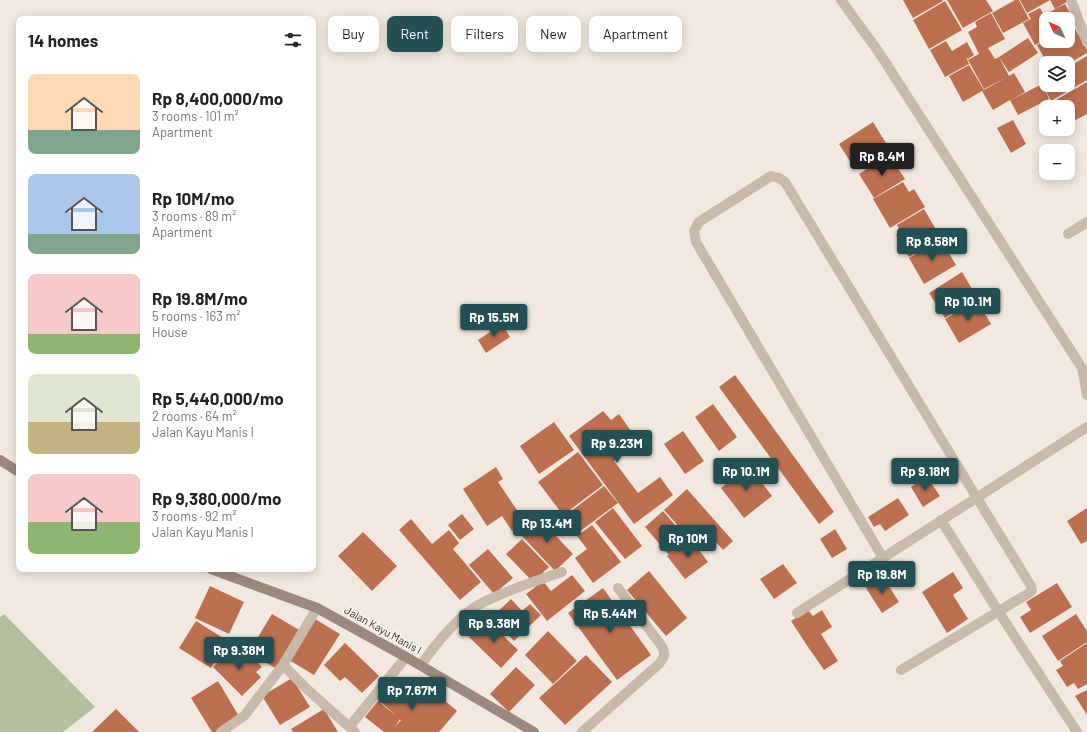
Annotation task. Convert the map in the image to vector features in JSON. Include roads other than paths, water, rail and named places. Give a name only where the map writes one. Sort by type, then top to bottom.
[{"type":"street","points":[[841,0],[878,51],[1084,371],[1087,395]]},
{"type":"street","points":[[1071,0],[1087,42]]},
{"type":"street","points":[[882,558],[696,242],[694,231],[699,222],[771,176],[779,178],[785,182],[1031,586],[1032,590],[1029,593],[998,610],[901,670]]},
{"type":"street","points":[[1068,234],[1087,222]]},
{"type":"street","points":[[797,613],[1087,427]]},
{"type":"street","points":[[0,460],[16,470]]},
{"type":"street","points":[[941,520],[1077,732]]},
{"type":"street","name":"Jalan Kayu Manis I","points":[[219,572],[317,608],[406,657],[534,732]]},
{"type":"street","points":[[420,665],[446,633],[472,609],[487,600],[508,591],[562,572]]},
{"type":"street","points":[[582,732],[664,658],[664,651],[661,645],[618,588]]},
{"type":"street","points":[[221,732],[244,716],[283,665],[317,608]]},
{"type":"street","points":[[283,665],[308,690],[352,729],[406,657]]}]
